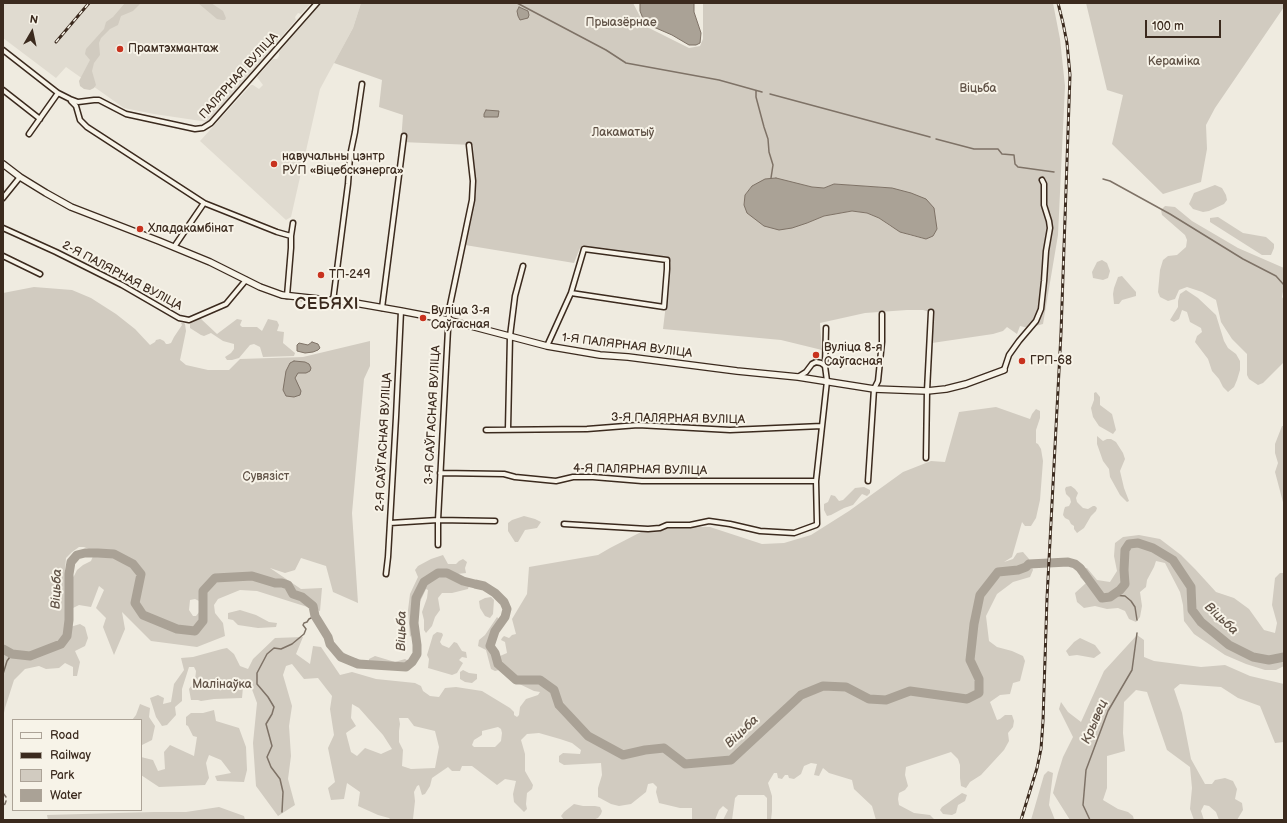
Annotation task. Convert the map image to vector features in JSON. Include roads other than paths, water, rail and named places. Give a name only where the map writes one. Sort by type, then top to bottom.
[{"type":"street","name":"ПАЛЯРНАЯ ВУЛІЦА","points":[[3,50],[58,93],[70,99],[78,102],[99,100],[126,114],[195,129],[203,128],[211,124],[317,3]]},
{"type":"street","points":[[333,301],[348,184],[350,156],[362,84]]},
{"type":"street","points":[[3,90],[40,119]]},
{"type":"street","points":[[29,134],[58,93]]},
{"type":"street","points":[[70,99],[76,106],[80,120],[87,127],[204,203],[277,232],[291,236]]},
{"type":"street","points":[[382,308],[404,136]]},
{"type":"street","name":"3-Я САЎГАСНАЯ ВУЛІЦА","points":[[438,545],[448,320],[472,200],[473,181],[469,145]]},
{"type":"street","name":"1-Я ПАЛЯРНАЯ ВУЛІЦА","points":[[3,164],[20,177],[71,207],[174,247],[210,262],[275,293],[286,296],[401,311],[448,320],[547,346],[600,356],[635,358],[798,377],[874,389],[927,391],[966,384],[1004,370],[1009,355],[1036,321],[1041,310],[1044,289],[1046,251],[1050,228],[1044,205],[1044,184],[1042,180]]},
{"type":"street","points":[[3,198],[20,177]]},
{"type":"street","points":[[174,247],[204,203]]},
{"type":"street","points":[[286,296],[293,223]]},
{"type":"street","name":"2-Я ПАЛЯРНАЯ ВУЛІЦА","points":[[3,228],[56,252],[122,285],[179,318],[189,320],[226,304],[246,280]]},
{"type":"street","points":[[547,346],[571,293],[584,249],[667,260],[664,307],[571,293]]},
{"type":"street","points":[[3,256],[40,274]]},
{"type":"street","points":[[508,429],[510,336],[515,296],[523,266]]},
{"type":"street","name":"2-Я САЎГАСНАЯ ВУЛІЦА","points":[[386,574],[401,311]]},
{"type":"street","points":[[926,458],[927,391],[931,312]]},
{"type":"street","points":[[868,481],[874,389],[878,381],[882,342],[882,314]]},
{"type":"street","points":[[564,524],[648,529],[660,528],[667,525],[690,525],[709,521],[760,531],[794,533],[812,528],[817,524],[816,481],[827,381],[825,366],[826,328]]},
{"type":"street","points":[[798,377],[806,372],[812,364],[816,362],[825,366]]},
{"type":"street","name":"3-Я ПАЛЯРНАЯ ВУЛІЦА","points":[[486,430],[587,429],[638,426],[730,430],[822,426]]},
{"type":"street","name":"4-Я ПАЛЯРНАЯ ВУЛІЦА","points":[[440,473],[504,474],[515,478],[556,481],[573,477],[642,481],[816,481]]},
{"type":"street","points":[[390,523],[438,520],[494,521]]},
{"type":"water","points":[[640,3],[694,3],[694,12],[701,33],[700,43],[696,45],[689,45],[672,35],[649,25],[644,21],[640,11]]},
{"type":"water","points":[[519,7],[528,11],[528,18],[520,20],[517,11]]},
{"type":"water","points":[[486,110],[499,111],[498,117],[484,117]]},
{"type":"water","points":[[776,178],[812,187],[824,188],[834,184],[892,188],[911,193],[926,199],[934,208],[937,229],[933,236],[926,239],[900,232],[879,218],[867,213],[852,211],[824,216],[792,228],[779,230],[764,226],[747,213],[744,205],[745,195],[752,186],[765,179]]},
{"type":"water","points":[[312,342],[318,344],[320,348],[318,350],[305,353],[297,351],[297,345],[299,343],[308,345]]},
{"type":"water","points":[[294,361],[305,362],[309,364],[311,368],[310,371],[306,373],[298,373],[295,378],[301,391],[300,395],[294,397],[286,396],[283,390],[286,371],[290,363]]},
{"type":"waterway","points":[[517,3],[606,50],[626,63],[719,80],[762,92]]},
{"type":"waterway","points":[[756,91],[756,97],[768,139],[769,152],[773,165],[771,178]]},
{"type":"waterway","points":[[770,94],[930,137]]},
{"type":"waterway","points":[[936,139],[974,149],[998,149],[1002,154],[1014,155],[1015,164],[1018,167],[1054,172]]},
{"type":"waterway","points":[[1103,179],[1110,181],[1170,214],[1243,259],[1276,276],[1284,285]]},
{"type":"waterway","name":"Віцьба","points":[[3,649],[12,654],[30,656],[61,644],[67,636],[69,620],[69,574],[71,562],[77,555],[85,553],[98,553],[114,554],[133,564],[141,574],[135,603],[143,615],[177,629],[195,631],[203,621],[203,591],[215,578],[252,576],[275,583],[288,585],[293,594],[302,597],[313,606],[315,616],[328,637],[330,644],[341,657],[358,664],[406,667],[412,662],[417,654],[414,623],[416,598],[424,582],[438,573],[447,573],[463,581],[484,586],[495,593],[504,602],[507,609],[505,617],[495,631],[490,646],[495,653],[498,664],[516,680],[540,680],[554,690],[559,705],[588,736],[623,755],[645,750],[664,748],[685,764],[731,760],[801,695],[823,686],[846,687],[869,699],[886,700],[910,691],[967,699],[979,693],[979,679],[970,660],[974,624],[980,595],[998,572],[1018,570],[1029,564],[1068,562],[1075,564],[1080,568],[1102,598],[1110,597],[1120,590],[1125,584],[1125,550],[1129,544],[1138,543],[1153,548],[1173,560],[1191,587],[1192,610],[1201,622],[1229,645],[1253,657],[1269,660],[1284,657]]},
{"type":"waterway","name":"Крывец","points":[[1113,595],[1125,596],[1131,601],[1135,607],[1137,620]]},
{"type":"waterway","points":[[282,812],[283,792],[280,779],[271,767],[267,757],[272,746],[266,724],[274,707],[257,684],[257,673],[267,654],[274,648],[281,649],[292,644],[304,634],[306,629],[303,625],[304,623],[315,616]]},
{"type":"waterway","name":"Крывец","points":[[1090,820],[1083,805],[1086,770],[1108,711],[1132,670],[1137,633]]},
{"type":"waterway","points":[[3,674],[7,661],[12,654]]},
{"type":"waterway","points":[[3,793],[6,797]]},
{"type":"waterway","points":[[3,805],[6,801]]},
{"type":"railway","points":[[56,42],[89,3]]},
{"type":"railway","points":[[1021,820],[1037,768],[1041,749],[1047,598],[1061,333],[1070,75],[1067,43],[1058,3]]},
{"type":"place","name":"Прамтэхмантаж","points":[[120,49]]},
{"type":"place","name":"навучальны цэнтр РУП «Віцебскэнерга»","points":[[274,164]]},
{"type":"place","name":"Хладакамбінат","points":[[140,229]]},
{"type":"place","name":"ТП-249","points":[[321,275]]},
{"type":"place","name":"Вуліца 3-я Саўгасная","points":[[423,318]]},
{"type":"place","name":"Вуліца 8-я Саўгасная","points":[[816,355]]},
{"type":"place","name":"ГРП-68","points":[[1022,361]]},
{"type":"district","name":"СЕБЯХІ","points":[[327,305]]},
{"type":"park label","name":"Прыазёрнае","points":[[621,23]]},
{"type":"park label","name":"Кераміка","points":[[1174,62]]},
{"type":"park label","name":"Лакаматыў","points":[[623,133]]},
{"type":"park label","name":"Сувязіст","points":[[266,477]]},
{"type":"park label","name":"Малінаўка","points":[[222,685]]}]
